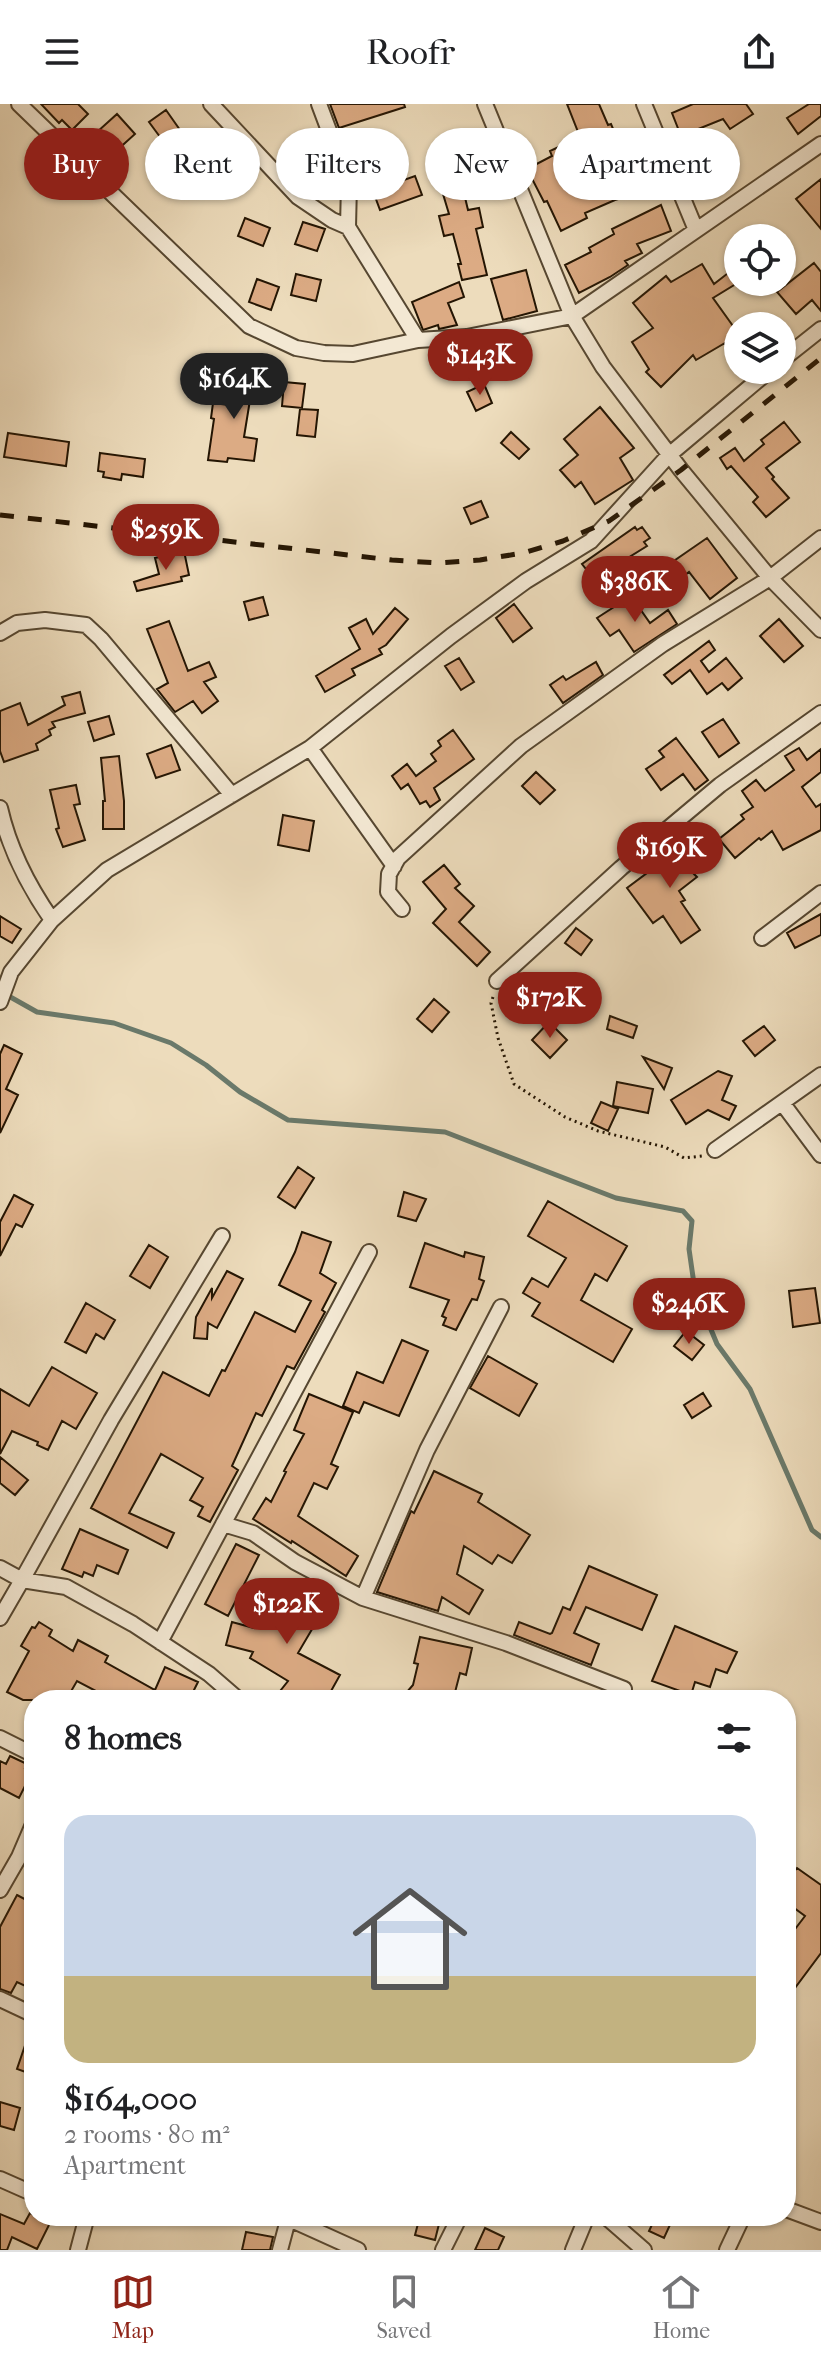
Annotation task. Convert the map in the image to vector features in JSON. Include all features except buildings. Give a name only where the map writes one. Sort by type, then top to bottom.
[{"type":"street","points":[[19,104],[249,326],[296,348],[324,353],[353,354],[418,340],[467,337],[572,316],[821,144]]},
{"type":"street","points":[[211,104],[298,197],[348,227]]},
{"type":"street","points":[[319,104],[349,184],[348,227],[418,340]]},
{"type":"street","points":[[485,104],[572,316],[603,367],[669,455],[770,578],[821,630]]},
{"type":"street","points":[[644,104],[696,230]]},
{"type":"street","points":[[796,349],[821,329]]},
{"type":"street","points":[[0,1002],[6,974],[52,920],[107,870],[310,748],[451,636],[526,581],[591,541],[669,455],[753,384]]},
{"type":"street","points":[[402,909],[388,892],[389,874],[398,858],[521,746],[663,644],[770,578],[821,538]]},
{"type":"street","points":[[0,633],[17,623],[45,620],[86,625],[232,795]]},
{"type":"street","points":[[497,981],[621,868],[720,785],[821,713]]},
{"type":"street","points":[[310,748],[394,866]]},
{"type":"street","points":[[0,808],[5,831],[37,898],[52,920]]},
{"type":"street","points":[[762,938],[821,893]]},
{"type":"street","points":[[715,1150],[821,1075]]},
{"type":"street","points":[[783,1104],[821,1155]]},
{"type":"street","points":[[0,1618],[111,1420],[222,1236]]},
{"type":"street","points":[[160,1642],[369,1252]]},
{"type":"street","points":[[363,1598],[427,1450],[501,1307]]},
{"type":"street","points":[[223,1524],[253,1533],[295,1562],[363,1598],[506,1643],[624,1689]]},
{"type":"street","points":[[0,1568],[22,1580],[66,1587],[133,1624],[209,1674],[227,1690]]},
{"type":"street","points":[[0,1738],[24,1750]]},
{"type":"street","points":[[0,1890],[24,1845]]},
{"type":"street","points":[[0,1999],[24,2010]]},
{"type":"street","points":[[0,2179],[24,2190]]},
{"type":"street","points":[[796,2213],[821,2222]]},
{"type":"street","points":[[78,2250],[84,2226]]},
{"type":"street","points":[[280,2250],[285,2226]]},
{"type":"street","points":[[306,2226],[358,2250]]},
{"type":"street","points":[[443,2250],[455,2226]]},
{"type":"street","points":[[573,2250],[583,2226]]},
{"type":"street","points":[[616,2226],[644,2250]]},
{"type":"street","points":[[727,2250],[738,2226]]},
{"type":"path","points":[[497,981],[491,1003],[498,1038],[514,1084],[565,1117],[598,1131],[665,1147],[684,1158],[715,1150]]},
{"type":"waterway","points":[[5,994],[37,1012],[114,1023],[171,1043],[240,1092],[288,1120],[445,1132],[616,1198],[683,1211],[692,1221],[689,1249],[695,1291],[717,1344],[750,1389],[812,1530],[821,1537]]},
{"type":"railway","points":[[0,515],[392,560],[438,563],[523,553],[563,541],[609,521],[681,470],[821,358]]}]
